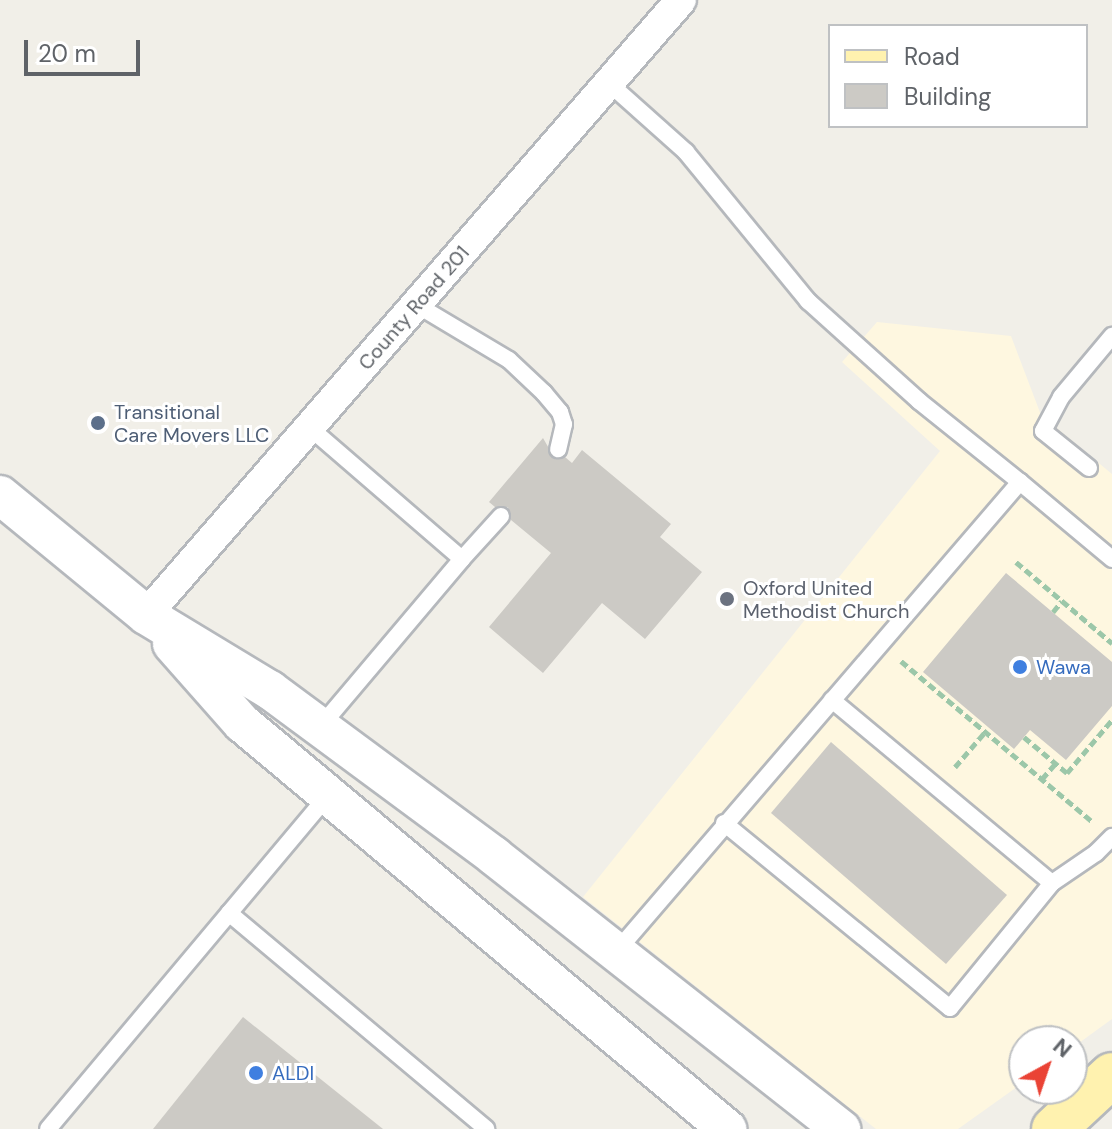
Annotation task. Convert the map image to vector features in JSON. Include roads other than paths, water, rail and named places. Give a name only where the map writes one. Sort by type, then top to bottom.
[{"type":"main road","points":[[1054,1129],[1112,1075]]},
{"type":"street","name":"County Road 201","points":[[146,615],[681,0]]},
{"type":"street","points":[[0,495],[146,615],[270,690],[616,952],[841,1129]]},
{"type":"street","points":[[146,615],[242,723],[727,1129]]},
{"type":"lane","points":[[610,84],[686,152],[808,301],[919,401],[1112,559]]},
{"type":"lane","points":[[417,305],[509,360],[544,393],[560,412],[564,424],[558,449]]},
{"type":"lane","points":[[1089,468],[1043,431],[1061,397],[1112,336]]},
{"type":"lane","points":[[309,427],[462,559]]},
{"type":"lane","points":[[616,952],[1020,482]]},
{"type":"lane","points":[[320,727],[501,516]]},
{"type":"lane","points":[[832,700],[1052,883]]},
{"type":"lane","points":[[48,1129],[329,794]]},
{"type":"lane","points":[[724,823],[950,1008],[1052,883],[1096,853],[1112,837]]},
{"type":"lane","points":[[229,913],[486,1129]]},
{"type":"place","name":"Transitional Care Movers LLC","points":[[98,423]]},
{"type":"place","name":"Oxford United Methodist Church","points":[[727,599]]},
{"type":"place","name":"Wawa","points":[[1020,667]]},
{"type":"place","name":"ALDI","points":[[256,1073]]}]
